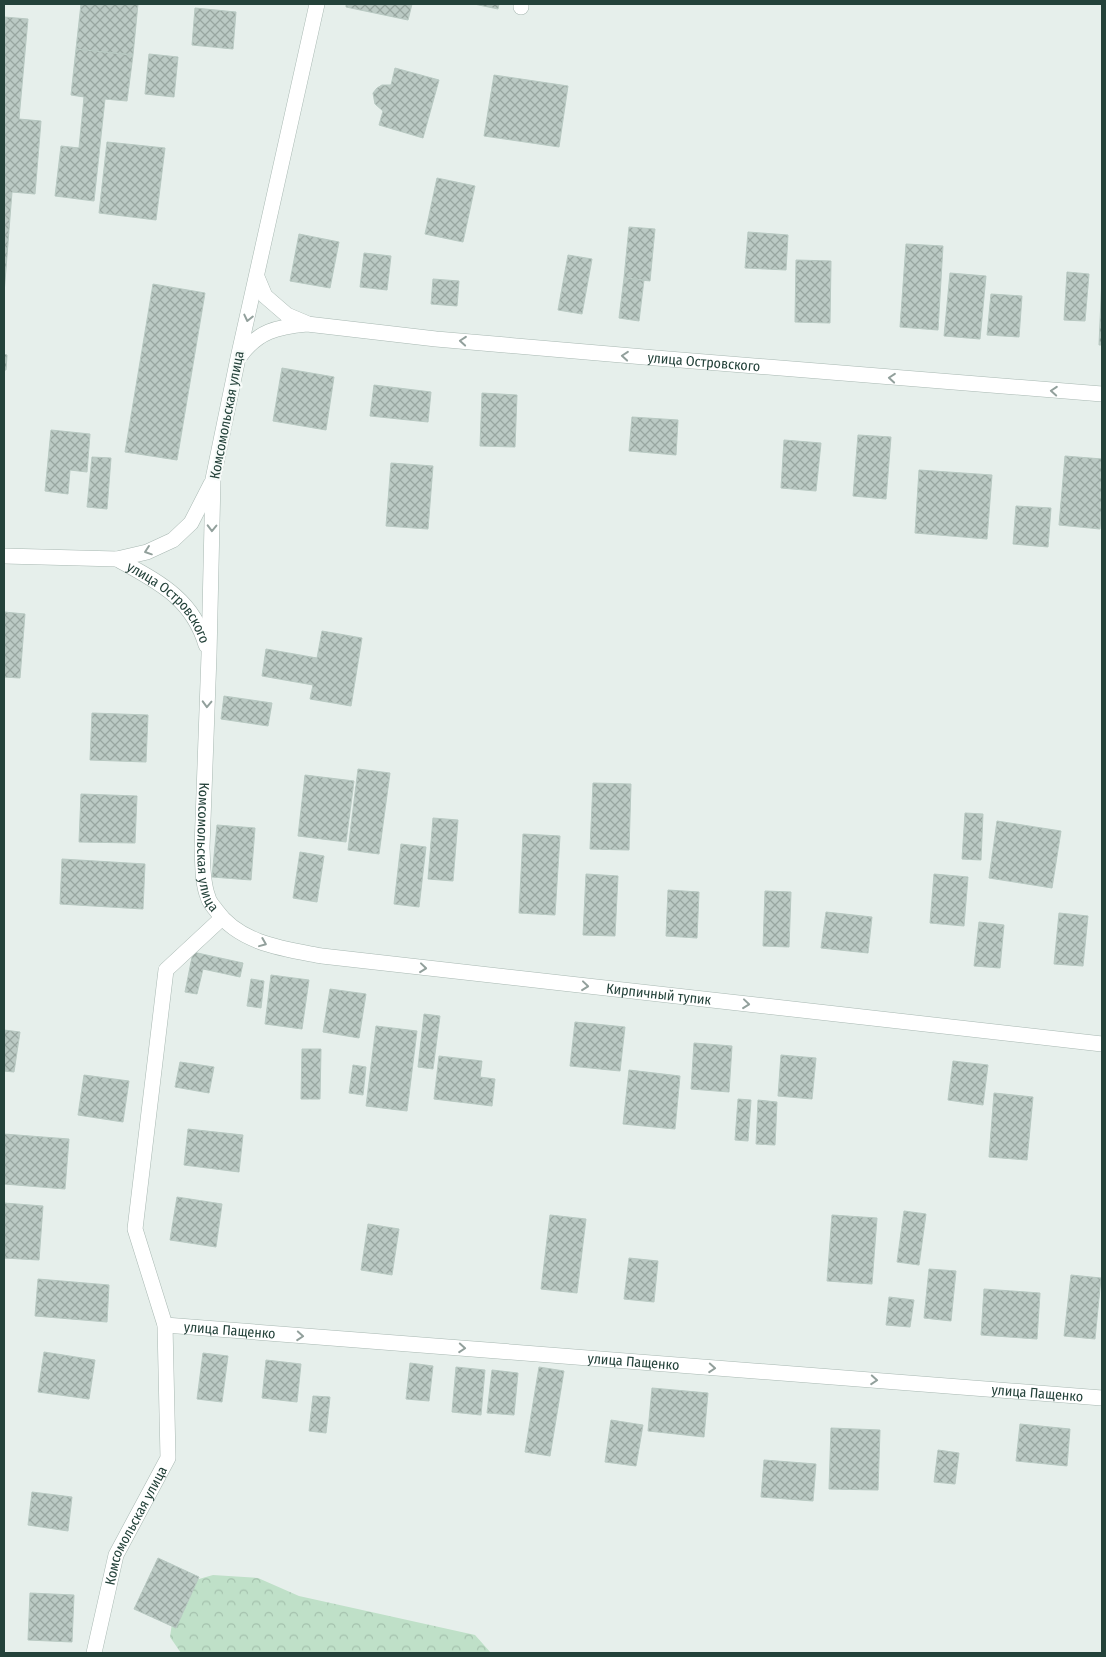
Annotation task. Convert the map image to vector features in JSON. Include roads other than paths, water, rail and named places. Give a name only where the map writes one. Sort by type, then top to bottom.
[{"type":"street","name":"Комсомольская улица","points":[[94,1653],[116,1555],[168,1458],[165,1325],[135,1229],[166,970],[222,918],[208,898],[203,873],[202,848],[213,479],[317,4]]},
{"type":"street","name":"улица Островского","points":[[257,277],[265,296],[287,315],[307,324]]},
{"type":"street","name":"улица Островского","points":[[238,358],[249,344],[259,336],[287,326],[307,324],[436,339],[627,356],[1102,394]]},
{"type":"street","name":"улица Островского","points":[[4,556],[117,558],[147,552],[172,540],[191,522],[213,479]]},
{"type":"street","name":"улица Островского","points":[[117,558],[163,585],[180,600],[193,615],[203,633],[209,655]]},
{"type":"street","name":"Кирпичный тупик","points":[[222,918],[242,934],[270,946],[322,956],[1102,1044]]},
{"type":"street","name":"улица Пащенко","points":[[165,1325],[1102,1398]]}]
